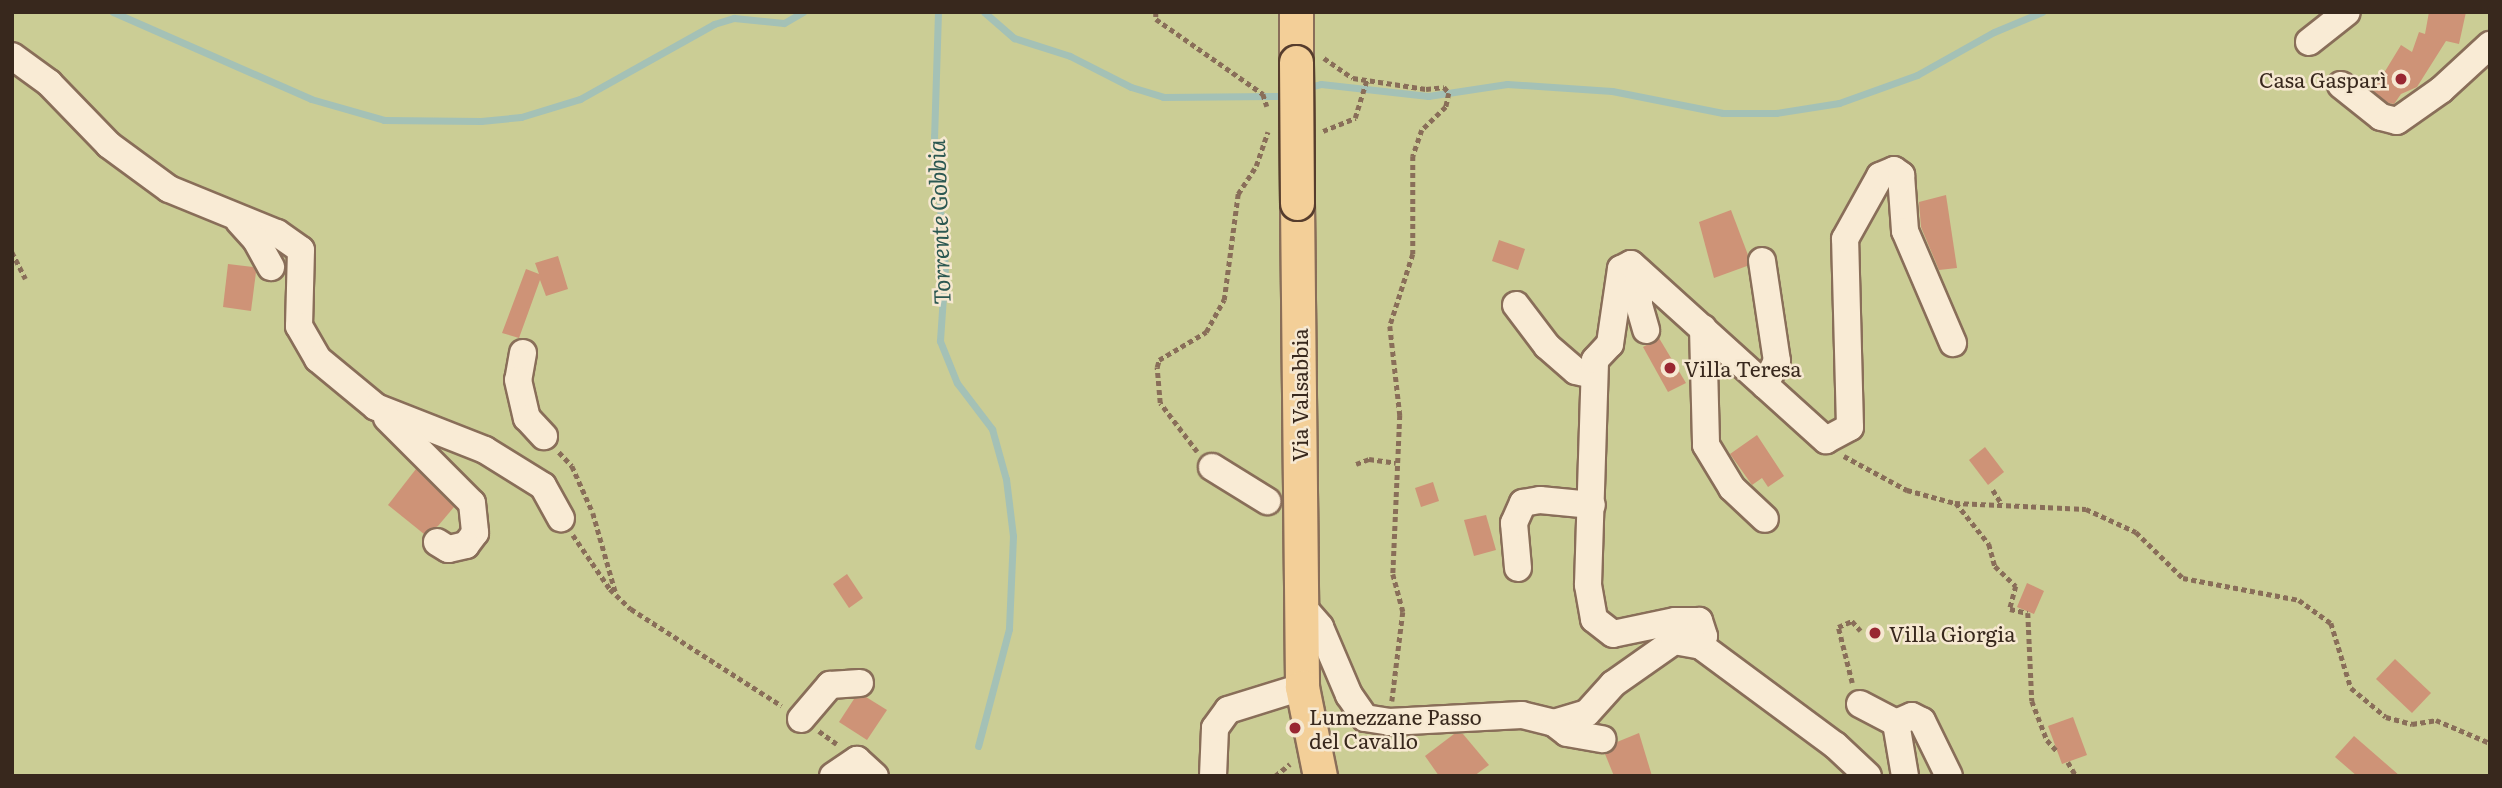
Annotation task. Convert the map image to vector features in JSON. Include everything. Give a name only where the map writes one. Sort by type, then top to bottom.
[{"type":"main road","name":"Via Valsabbia","points":[[1296,39],[1305,771]]},
{"type":"street","points":[[2309,42],[2347,12]]},
{"type":"street","points":[[2342,85],[2381,117],[2397,121],[2441,90],[2490,45]]},
{"type":"street","points":[[12,56],[49,83],[109,145],[169,190],[237,220],[277,233],[301,250],[299,326],[318,359],[376,407],[472,503],[475,533],[466,545],[448,549],[437,542]]},
{"type":"street","points":[[1701,646],[1704,636],[1699,621],[1675,621],[1613,634],[1594,619],[1588,585],[1595,360],[1611,345],[1621,269],[1631,264],[1826,440],[1850,427],[1845,239],[1854,214],[1886,170],[1901,175],[1905,231],[1953,343]]},
{"type":"street","points":[[237,220],[256,240],[271,267]]},
{"type":"street","points":[[1762,261],[1777,361],[1765,386]]},
{"type":"street","points":[[1639,272],[1639,305],[1647,330]]},
{"type":"street","points":[[1278,333],[1299,305]]},
{"type":"street","points":[[1516,305],[1547,346],[1576,370],[1594,375]]},
{"type":"street","points":[[1703,328],[1706,445],[1732,488],[1765,519]]},
{"type":"street","points":[[523,353],[518,380],[527,418],[544,436]]},
{"type":"street","points":[[376,407],[485,450],[543,486],[561,518]]},
{"type":"street","points":[[1212,467],[1267,501]]},
{"type":"street","points":[[1518,568],[1514,523],[1523,503],[1540,500],[1592,505]]},
{"type":"street","points":[[1301,605],[1320,627],[1349,695],[1364,718],[1389,722],[1522,715],[1554,723],[1567,733],[1602,739]]},
{"type":"street","points":[[1554,723],[1587,713],[1613,684],[1674,641],[1701,646],[1835,745],[1868,776]]},
{"type":"street","points":[[801,719],[830,685],[860,683]]},
{"type":"street","points":[[1213,776],[1215,728],[1228,710],[1255,693],[1302,687]]},
{"type":"street","points":[[1860,704],[1896,723]]},
{"type":"street","points":[[1896,723],[1912,716],[1922,721],[1949,776]]},
{"type":"street","points":[[1896,723],[1905,776]]},
{"type":"street","points":[[833,776],[866,768]]},
{"type":"path","points":[[1156,12],[1156,19],[1264,94],[1268,111]]},
{"type":"path","points":[[1296,39],[1353,78],[1426,89],[1444,87],[1449,93],[1446,107],[1422,130],[1413,156],[1413,254],[1391,326],[1400,415],[1393,574],[1403,612],[1389,722]]},
{"type":"path","points":[[1355,118],[1367,79]]},
{"type":"path","points":[[1212,467],[1160,403],[1157,367],[1159,360],[1206,332],[1224,300],[1238,194],[1256,166],[1271,123]]},
{"type":"path","points":[[12,252],[26,279]]},
{"type":"path","points":[[544,436],[577,477],[593,513],[616,595]]},
{"type":"path","points":[[1826,440],[1854,465],[1907,490],[1955,503],[2001,503],[2086,509],[2136,532],[2183,578],[2299,600],[2331,623],[2351,688],[2386,718],[2412,724],[2436,720],[2490,743]]},
{"type":"path","points":[[1356,464],[1369,459],[1396,463]]},
{"type":"path","points":[[1993,490],[2001,503]]},
{"type":"path","points":[[1955,503],[1989,544],[1995,566],[2016,586],[2010,609],[2028,613],[2026,641],[2032,701],[2047,740],[2057,751]]},
{"type":"path","points":[[561,518],[616,595],[801,719],[866,768]]},
{"type":"path","points":[[1860,704],[1838,640],[1838,627],[1852,621],[1861,631]]},
{"type":"path","points":[[2068,762],[2077,776]]},
{"type":"path","points":[[1275,776],[1305,771]]},
{"type":"green space","points":[[12,12],[2490,12],[2490,776],[12,776]]},
{"type":"building","points":[[2429,12],[2466,12],[2459,44],[2446,41],[2417,87],[2401,94],[2394,104],[2388,103],[2373,91],[2401,45],[2412,52],[2419,32],[2425,34]]},
{"type":"building","points":[[1946,195],[1957,268],[1939,270],[1921,227],[1919,202]]},
{"type":"building","points":[[1731,210],[1748,255],[1747,266],[1714,278],[1699,222]]},
{"type":"building","points":[[1499,240],[1525,249],[1518,270],[1492,261]]},
{"type":"building","points":[[558,256],[568,289],[546,296],[540,280],[519,338],[502,333],[526,269],[539,274],[535,263]]},
{"type":"building","points":[[228,264],[253,267],[256,272],[251,311],[223,307]]},
{"type":"building","name":"Villa Teresa","points":[[1659,338],[1686,383],[1668,392],[1643,347]]},
{"type":"building","points":[[1757,435],[1784,476],[1768,487],[1762,478],[1752,485],[1730,454]]},
{"type":"building","points":[[1985,447],[2004,472],[1988,485],[1969,460]]},
{"type":"building","points":[[416,469],[454,507],[438,526],[424,534],[388,505]]},
{"type":"building","points":[[1433,482],[1439,501],[1421,507],[1415,488]]},
{"type":"building","points":[[1486,515],[1496,550],[1474,556],[1464,520]]},
{"type":"building","points":[[847,574],[863,598],[849,608],[833,584]]},
{"type":"building","points":[[2027,583],[2044,591],[2034,614],[2017,607]]},
{"type":"building","points":[[2395,659],[2431,693],[2412,713],[2376,679]]},
{"type":"building","points":[[866,697],[887,710],[867,740],[839,722],[854,699]]},
{"type":"building","points":[[2073,717],[2087,755],[2062,764],[2048,726]]},
{"type":"building","points":[[1639,733],[1652,776],[1614,776],[1605,754],[1617,742]]},
{"type":"building","points":[[1454,734],[1463,734],[1489,765],[1474,776],[1439,776],[1425,756]]},
{"type":"building","points":[[2354,736],[2400,776],[2357,776],[2335,757]]},
{"type":"waterway","points":[[113,12],[311,99],[384,120],[481,121],[521,117],[580,99],[714,24],[734,18],[784,23],[803,12]]},
{"type":"waterway","name":"Torrente Gobbia","points":[[938,12],[934,136],[945,267],[940,341],[957,383],[992,429],[1006,479],[1013,536],[1009,629],[978,746]]},
{"type":"waterway","points":[[984,12],[1014,38],[1070,56],[1131,87],[1163,97],[1288,96]]},
{"type":"waterway","points":[[1305,88],[1321,84],[1428,96],[1507,84],[1612,91],[1723,113],[1776,113],[1839,103],[1917,75],[1994,32],[2042,12]]},
{"type":"place","name":"Casa Gasparì","points":[[2401,79]]},
{"type":"place","name":"Villa Teresa","points":[[1670,368]]},
{"type":"place","name":"Villa Giorgia","points":[[1875,633]]},
{"type":"place","name":"Lumezzane Passo del Cavallo","points":[[1295,728]]}]
